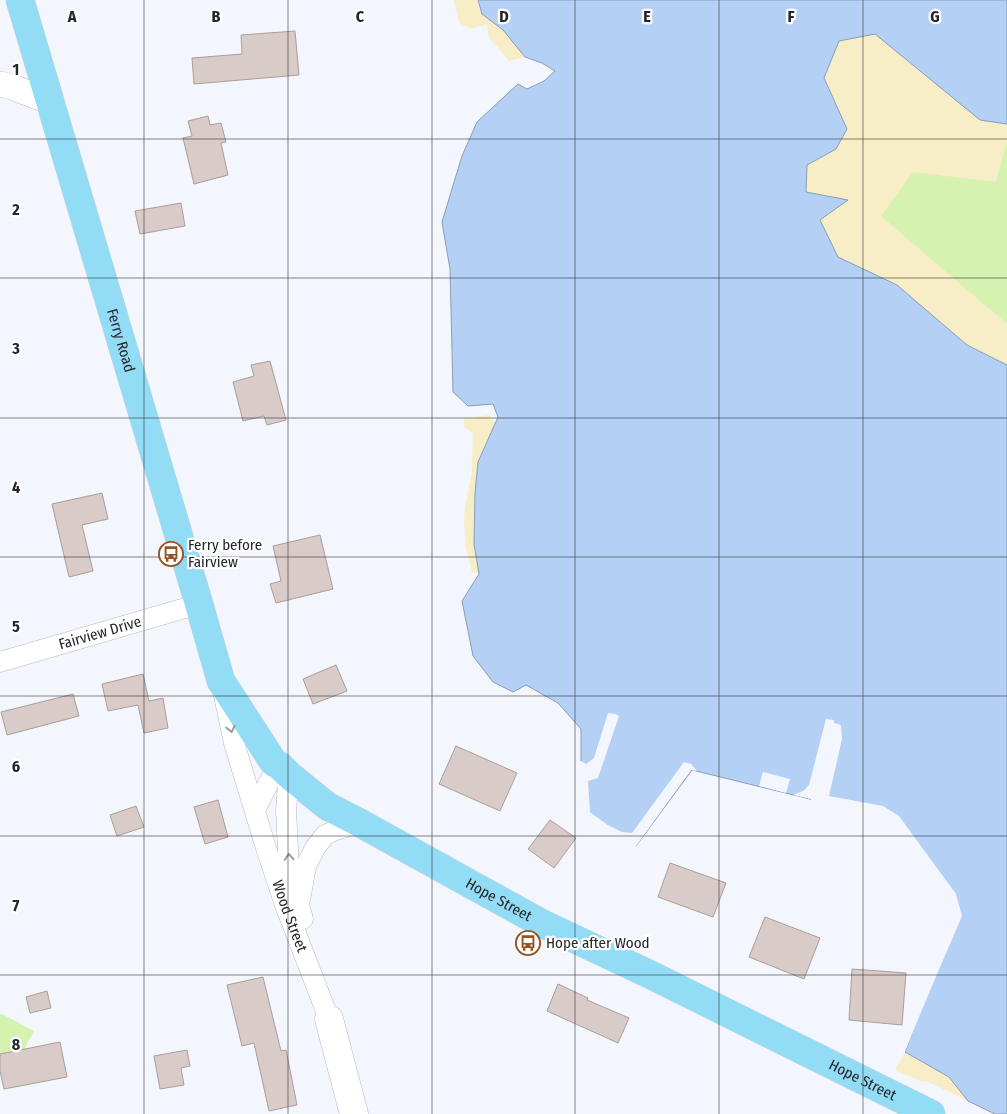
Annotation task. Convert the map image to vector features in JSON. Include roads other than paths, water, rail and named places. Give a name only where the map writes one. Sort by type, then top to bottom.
[{"type":"main road","name":"Ferry Road","points":[[20,0],[221,681]]},
{"type":"main road","name":"Hope Street","points":[[221,681],[274,763],[327,806],[541,922],[931,1114]]},
{"type":"main road","name":"Wood Street","points":[[329,1020],[354,1114]]},
{"type":"street","points":[[0,84],[50,102]]},
{"type":"street","name":"Fairview Drive","points":[[0,662],[199,604]]},
{"type":"street","name":"Wood Street","points":[[221,681],[234,743],[285,905],[329,1020]]},
{"type":"street","points":[[255,810],[269,782],[285,771]]},
{"type":"street","name":"Wood Street","points":[[285,771],[289,870],[329,1020]]},
{"type":"street","name":"Wood Street","points":[[299,904],[306,866],[315,848],[326,835],[360,823]]},
{"type":"water","points":[[478,0],[1007,0],[1007,124],[980,120],[875,34],[839,41],[824,78],[847,129],[836,149],[807,165],[806,192],[848,200],[820,220],[838,257],[897,285],[967,345],[1007,365],[1007,1114],[995,1114],[968,1101],[949,1077],[905,1052],[957,914],[888,817],[692,770],[636,846],[581,806],[581,729],[558,703],[526,685],[513,692],[493,682],[473,656],[462,601],[479,574],[474,544],[478,462],[498,417],[493,404],[468,406],[453,392],[450,269],[442,222],[462,156],[477,122],[518,84],[527,89],[544,81],[555,71],[542,63],[525,57],[503,30],[482,14]]},
{"type":"place","name":"Ferry before Fairview","points":[[171,554]]},
{"type":"place","name":"Hope after Wood","points":[[528,943]]}]
